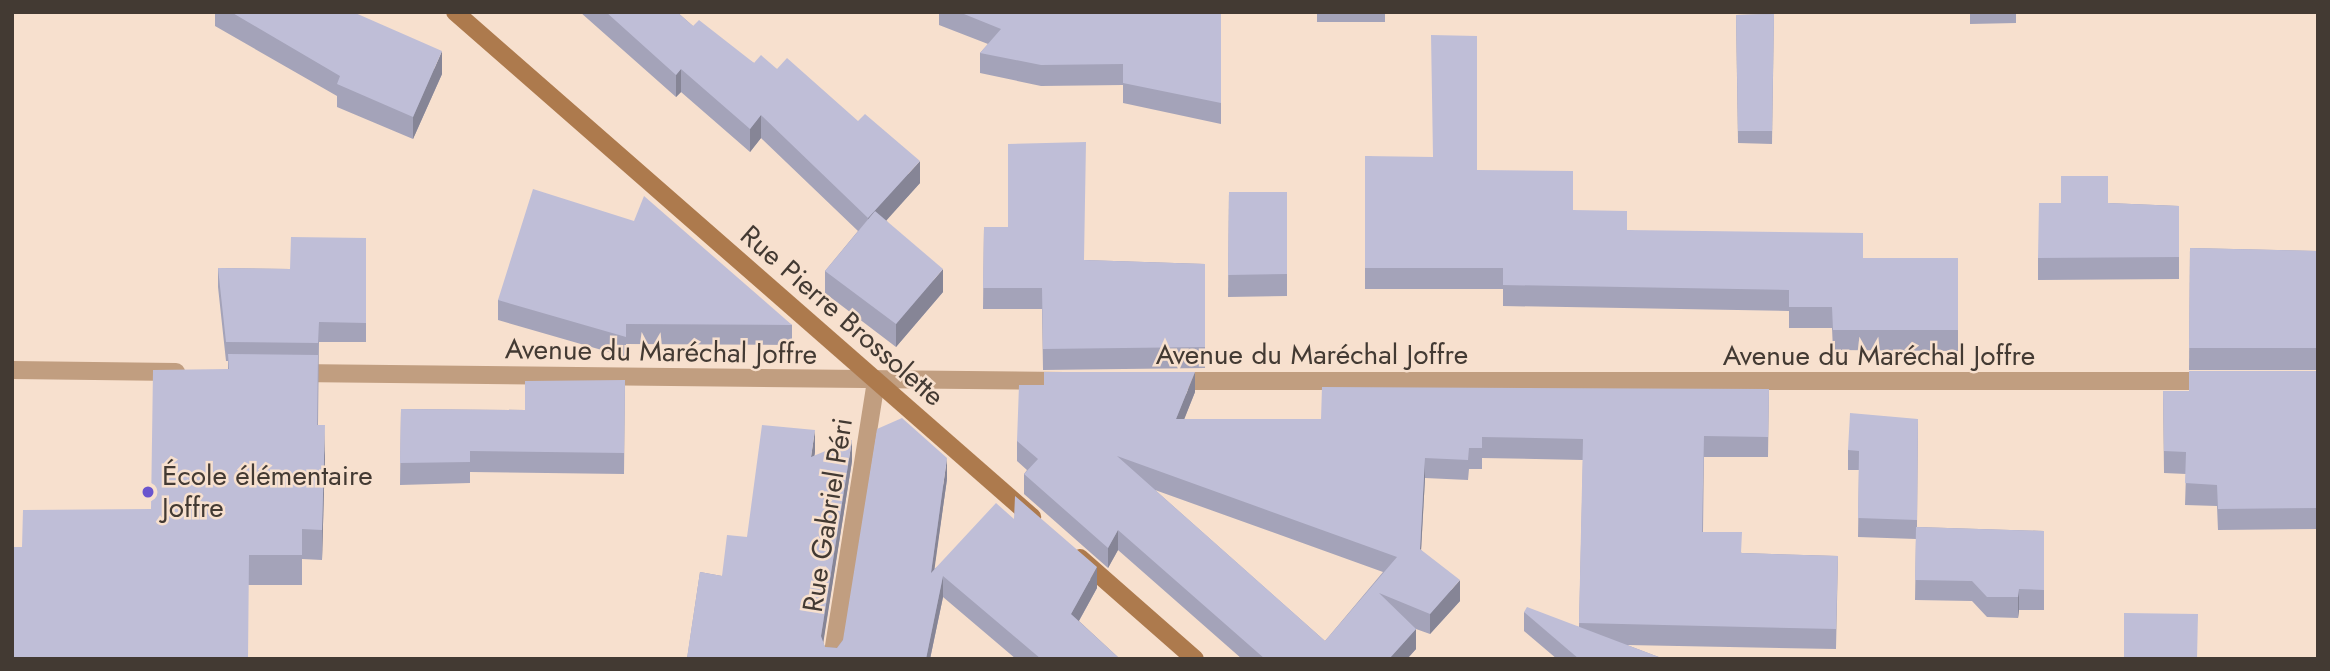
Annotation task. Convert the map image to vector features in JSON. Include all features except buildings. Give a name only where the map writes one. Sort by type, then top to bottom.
[{"type":"street","name":"Rue Pierre Brossolette","points":[[456,12],[1195,659]]},
{"type":"street","points":[[12,370],[193,372]]},
{"type":"street","name":"Avenue du Maréchal Joffre","points":[[277,373],[1084,381]]},
{"type":"street","name":"Rue Gabriel Péri","points":[[832,659],[876,381]]},
{"type":"street","name":"Avenue du Maréchal Joffre","points":[[1153,381],[2234,381]]},
{"type":"place","name":"École élémentaire Joffre","points":[[148,492]]}]
